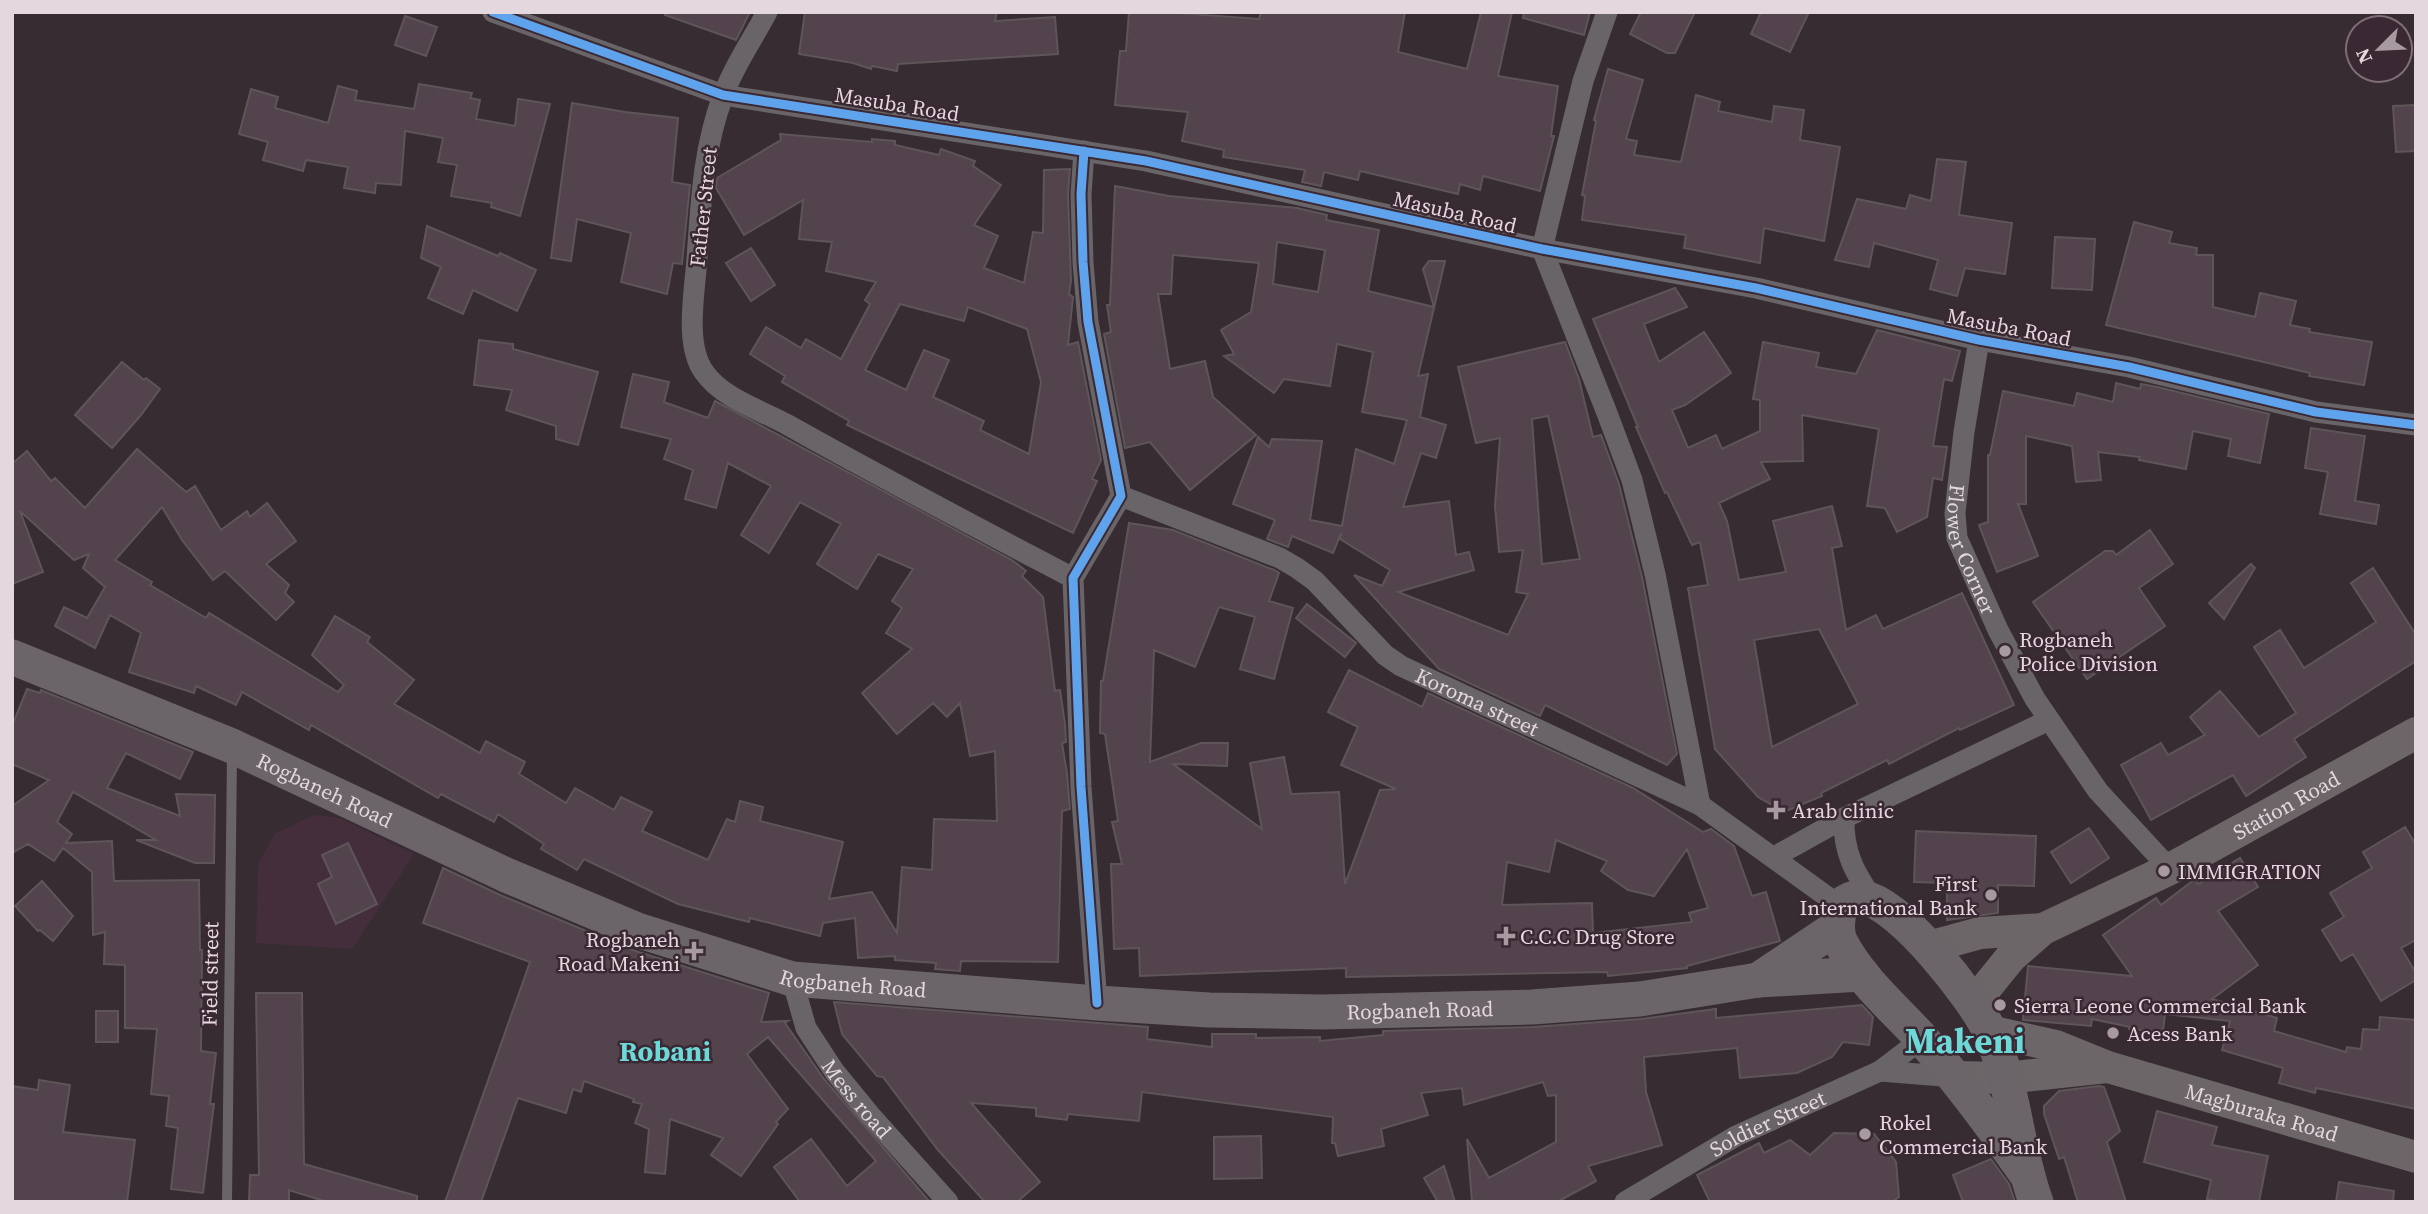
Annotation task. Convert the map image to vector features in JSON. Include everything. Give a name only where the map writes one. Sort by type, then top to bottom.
[{"type":"main road","name":"Rogbaneh Road","points":[[12,656],[232,747],[506,875],[637,930],[792,979],[1209,1010],[1322,1012],[1532,1007],[1640,999],[1758,980],[1862,974]]},
{"type":"main road","name":"Station Road","points":[[1981,1017],[2011,957],[2043,929],[2170,869],[2416,733]]},
{"type":"main road","points":[[1758,980],[1838,916],[1855,898],[1874,901],[1900,919],[1929,947],[1981,1017],[2006,1079],[2031,1187]]},
{"type":"main road","points":[[1838,916],[1842,943],[1862,974],[1955,1077],[2031,1187]]},
{"type":"main road","name":"Station Road","points":[[1929,947],[1980,933],[2043,929]]},
{"type":"main road","name":"Magburaka Road","points":[[1981,1017],[2108,1067],[2416,1157]]},
{"type":"main road","name":"Magburaka Road","points":[[1955,1077],[2006,1079],[2108,1067]]},
{"type":"street","name":"Masuba Road","points":[[493,12],[723,95],[1146,161],[1542,249],[1756,288],[1979,340],[2129,367],[2316,412],[2416,425]]},
{"type":"street","name":"Father Street","points":[[767,12],[723,95],[708,146],[701,189],[692,318],[695,347],[703,370],[720,390],[1073,578]]},
{"type":"street","points":[[1607,12],[1583,81],[1542,249],[1632,480],[1656,574],[1700,805]]},
{"type":"street","points":[[1084,151],[1081,194],[1088,322],[1121,496],[1073,578],[1081,786],[1097,1003]]},
{"type":"street","name":"Flower Corner","points":[[1979,340],[1964,432],[1955,527],[1957,538],[1998,630],[2035,699],[2098,791],[2170,869]]},
{"type":"street","name":"Koroma street","points":[[1121,496],[1280,558],[1315,581],[1385,655],[1401,666],[1700,805],[1774,857],[1838,916]]},
{"type":"street","points":[[1774,857],[1844,818],[2049,720]]},
{"type":"street","points":[[1844,818],[1844,846],[1859,879],[1874,901]]},
{"type":"street","name":"Mess road","points":[[792,979],[806,1028],[834,1071],[948,1202]]},
{"type":"street","name":"Soldier Street","points":[[1625,1202],[1736,1136],[1880,1071],[1922,1039]]},
{"type":"street","name":"Soldier Street","points":[[1880,1071],[1955,1077]]},
{"type":"street","points":[[1659,1182],[1667,1202]]},
{"type":"lane","name":"Field street","points":[[227,1202],[232,747]]},
{"type":"shaded area","points":[[313,815],[340,818],[414,854],[352,949],[256,943],[258,864],[275,834]]},
{"type":"building","points":[[665,12],[750,12],[736,40],[665,15]]},
{"type":"building","points":[[805,12],[997,12],[995,21],[1055,17],[1058,54],[898,64],[897,71],[872,66],[871,69],[853,63],[799,54]]},
{"type":"building","points":[[1129,12],[1259,19],[1261,12],[1405,12],[1398,52],[1467,69],[1481,12],[1512,12],[1498,76],[1558,86],[1551,136],[1554,136],[1540,191],[1483,176],[1480,190],[1460,184],[1458,194],[1360,171],[1358,180],[1324,172],[1321,186],[1302,182],[1305,170],[1223,157],[1224,150],[1182,141],[1188,112],[1115,105],[1120,51],[1126,51]]},
{"type":"building","points":[[1524,12],[1590,12],[1584,35],[1523,18]]},
{"type":"building","points":[[1641,12],[1695,12],[1675,53],[1667,53],[1630,34]]},
{"type":"building","points":[[1761,12],[1809,12],[1790,52],[1751,34]]},
{"type":"building","points":[[405,16],[437,27],[426,56],[395,45]]},
{"type":"building","points":[[1608,69],[1643,80],[1626,139],[1637,141],[1634,155],[1681,162],[1696,95],[1720,102],[1718,111],[1772,122],[1774,106],[1804,110],[1800,140],[1840,147],[1824,241],[1764,228],[1760,263],[1684,248],[1686,235],[1582,220],[1585,196],[1582,195],[1596,121],[1594,120]]},
{"type":"building","points":[[419,84],[472,93],[470,98],[480,100],[476,119],[515,126],[518,99],[550,104],[520,216],[491,207],[492,203],[451,196],[457,165],[438,162],[443,138],[405,131],[401,185],[376,183],[375,193],[344,188],[348,167],[306,160],[303,171],[263,160],[268,142],[239,134],[251,89],[278,97],[275,108],[328,123],[338,86],[357,91],[355,100],[414,109]]},
{"type":"building","points":[[572,103],[678,118],[672,182],[690,185],[682,264],[673,263],[667,294],[621,282],[631,233],[577,219],[571,261],[551,258]]},
{"type":"building","points":[[2416,105],[2416,151],[2396,152],[2393,106]]},
{"type":"building","points":[[780,134],[872,142],[872,139],[895,141],[895,145],[939,155],[941,149],[975,161],[973,166],[1001,185],[974,225],[998,236],[984,268],[1024,283],[1033,232],[1043,233],[1044,170],[1070,169],[1069,294],[1073,297],[1068,345],[1078,342],[1101,460],[1092,479],[1097,481],[1073,533],[847,425],[849,421],[782,382],[785,376],[750,354],[766,327],[801,348],[806,339],[841,359],[870,304],[865,300],[876,282],[826,271],[832,242],[799,239],[803,200],[744,235],[716,188],[717,178],[781,140]],"holes":[[[900,304],[964,321],[968,307],[1027,329],[1041,382],[1029,454],[980,430],[984,421],[933,397],[949,360],[924,350],[906,390],[865,370]]]},
{"type":"building","points":[[1937,159],[1966,162],[1959,215],[2012,223],[2005,274],[1965,268],[1957,296],[1930,289],[1938,260],[1874,243],[1869,267],[1835,260],[1857,199],[1906,209],[1910,195],[1931,201]]},
{"type":"building","points":[[1115,186],[1169,196],[1297,208],[1327,215],[1326,220],[1379,230],[1368,291],[1434,307],[1423,269],[1429,261],[1445,261],[1418,376],[1428,374],[1420,417],[1446,425],[1436,458],[1421,453],[1403,507],[1449,501],[1456,555],[1469,552],[1474,570],[1398,592],[1508,635],[1528,594],[1516,592],[1523,550],[1499,552],[1495,506],[1500,438],[1476,443],[1458,367],[1565,342],[1579,379],[1593,437],[1601,435],[1619,484],[1642,577],[1677,754],[1667,765],[1545,705],[1540,716],[1439,669],[1354,575],[1382,586],[1390,570],[1340,539],[1341,533],[1333,553],[1292,536],[1288,547],[1267,539],[1275,520],[1233,504],[1258,437],[1269,447],[1272,439],[1322,441],[1310,520],[1342,526],[1356,449],[1394,464],[1407,420],[1362,412],[1373,352],[1337,344],[1330,386],[1284,379],[1274,393],[1224,356],[1234,354],[1221,330],[1251,312],[1259,263],[1173,255],[1171,294],[1158,294],[1170,369],[1205,361],[1213,397],[1256,435],[1190,490],[1150,442],[1125,448],[1104,334],[1111,332],[1107,305],[1110,305]],"holes":[[[1277,242],[1325,250],[1318,292],[1273,284]],[[1548,416],[1580,559],[1542,564],[1532,419]]]},
{"type":"building","points":[[2134,222],[2172,232],[2169,243],[2197,248],[2196,255],[2213,255],[2213,307],[2255,317],[2260,293],[2296,301],[2290,325],[2310,329],[2309,332],[2372,342],[2364,385],[2309,376],[2310,373],[2106,325]]},
{"type":"building","points":[[427,226],[498,256],[500,253],[536,270],[517,311],[473,290],[463,314],[428,298],[441,267],[421,258]]},
{"type":"building","points":[[2055,237],[2095,239],[2092,290],[2052,288]]},
{"type":"building","points":[[751,248],[775,285],[751,301],[726,263]]},
{"type":"building","points":[[1675,288],[1687,307],[1644,324],[1659,362],[1704,332],[1731,373],[1685,405],[1672,410],[1688,448],[1716,435],[1722,449],[1760,431],[1760,400],[1753,399],[1763,342],[1819,353],[1816,367],[1856,374],[1877,330],[1960,351],[1952,381],[1944,379],[1933,446],[1947,447],[1942,480],[1933,478],[1927,517],[1897,532],[1885,508],[1867,506],[1879,429],[1802,415],[1803,461],[1761,462],[1770,479],[1719,503],[1727,521],[1739,580],[1786,572],[1773,521],[1832,506],[1842,546],[1832,548],[1846,630],[1876,615],[1883,629],[1962,593],[2014,705],[1960,730],[1959,728],[1889,764],[1887,760],[1821,793],[1822,796],[1784,812],[1758,797],[1715,749],[1688,588],[1708,585],[1700,542],[1692,545],[1667,492],[1665,493],[1593,319]],"holes":[[[1819,629],[1858,704],[1772,747],[1754,640]]]},
{"type":"building","points":[[479,340],[513,344],[513,349],[598,372],[578,445],[556,439],[556,426],[506,410],[512,390],[474,385]]},
{"type":"building","points":[[122,362],[160,389],[112,448],[75,415]]},
{"type":"building","points":[[633,374],[669,382],[664,402],[708,418],[715,401],[1012,560],[1026,571],[1022,576],[1043,597],[1055,691],[1060,690],[1065,724],[1066,742],[1062,743],[1070,809],[1062,811],[1058,962],[961,961],[960,971],[935,969],[936,963],[895,960],[895,956],[858,958],[855,918],[823,923],[820,936],[750,918],[749,922],[678,904],[584,859],[577,870],[541,849],[544,844],[498,814],[494,822],[441,794],[438,798],[311,725],[309,730],[242,692],[236,705],[196,686],[194,693],[129,672],[141,633],[110,615],[95,648],[55,626],[64,607],[87,618],[105,587],[83,568],[89,554],[74,560],[20,511],[43,572],[12,584],[12,464],[27,451],[51,481],[55,478],[85,508],[137,449],[186,492],[195,486],[221,530],[247,511],[250,517],[267,503],[296,541],[266,564],[289,585],[285,593],[294,602],[276,620],[225,571],[213,580],[182,540],[162,507],[115,560],[152,582],[150,585],[206,618],[209,613],[338,692],[344,685],[312,655],[335,616],[370,637],[367,642],[414,680],[394,704],[480,753],[486,741],[525,762],[519,774],[566,803],[575,788],[614,810],[621,797],[652,812],[642,831],[708,860],[727,819],[735,822],[740,801],[763,807],[760,821],[843,842],[829,899],[872,892],[897,933],[902,867],[932,870],[934,819],[997,821],[995,751],[970,756],[960,703],[947,717],[933,703],[897,734],[862,693],[912,649],[886,633],[902,608],[892,601],[913,569],[878,554],[857,589],[817,564],[841,524],[800,502],[769,553],[741,535],[771,486],[728,463],[716,508],[685,499],[693,470],[664,459],[671,439],[621,427]]},
{"type":"building","points":[[2116,383],[2140,389],[2141,384],[2157,387],[2269,414],[2260,463],[2228,456],[2231,439],[2193,431],[2186,469],[2139,460],[2140,457],[2098,452],[2101,480],[2076,482],[2072,446],[2026,436],[2026,504],[2018,504],[2038,556],[1997,572],[1979,525],[1988,522],[1988,455],[2003,391],[2074,406],[2077,393],[2113,402]]},
{"type":"building","points":[[2311,428],[2365,436],[2355,501],[2379,505],[2376,524],[2320,514],[2328,472],[2305,468]]},
{"type":"building","points":[[1129,523],[1173,530],[1279,573],[1269,601],[1293,608],[1274,679],[1240,669],[1255,617],[1219,607],[1195,667],[1154,650],[1150,762],[1201,743],[1228,743],[1227,766],[1173,764],[1262,829],[1250,763],[1284,757],[1291,794],[1339,792],[1345,884],[1380,790],[1396,789],[1341,765],[1358,727],[1328,712],[1349,670],[1422,707],[1428,693],[1633,788],[1703,832],[1711,829],[1734,846],[1752,896],[1766,892],[1780,941],[1687,968],[1608,976],[1607,972],[1346,977],[1346,968],[1140,976],[1139,948],[1114,949],[1111,864],[1122,864],[1112,822],[1118,821],[1105,734],[1100,733],[1103,681]],"holes":[[[1556,840],[1607,861],[1601,871],[1628,890],[1654,896],[1687,849],[1708,908],[1689,913],[1692,922],[1593,933],[1592,903],[1502,905],[1507,862],[1549,872]]]},
{"type":"building","points":[[2150,530],[2173,564],[2139,588],[2165,626],[2087,679],[2033,602],[2105,551],[2113,551],[2116,555]]},
{"type":"building","points":[[2251,564],[2255,568],[2224,619],[2209,603]]},
{"type":"building","points":[[2373,568],[2416,635],[2416,661],[2294,739],[2306,757],[2246,796],[2233,775],[2151,820],[2121,765],[2161,743],[2168,755],[2205,735],[2190,717],[2220,691],[2259,737],[2296,713],[2254,647],[2280,630],[2304,668],[2376,622],[2351,583]]},
{"type":"building","points":[[1307,604],[1356,643],[1345,657],[1296,618]]},
{"type":"building","points":[[27,689],[40,693],[41,690],[193,752],[180,779],[126,753],[107,788],[180,816],[176,794],[215,795],[214,863],[195,863],[136,840],[156,840],[73,792],[57,822],[72,834],[66,843],[112,841],[114,881],[199,880],[202,950],[201,1051],[216,1053],[210,1104],[214,1104],[203,1193],[171,1189],[178,1128],[166,1126],[169,1096],[151,1094],[157,1029],[125,1028],[125,965],[104,964],[105,932],[93,935],[92,872],[63,848],[54,861],[28,844],[12,853],[12,806],[49,780],[12,764],[12,726]]},
{"type":"building","points":[[2405,827],[2416,845],[2416,940],[2401,948],[2416,973],[2416,980],[2381,1001],[2353,954],[2341,961],[2322,930],[2344,917],[2330,893],[2372,868],[2363,852]]},
{"type":"building","points":[[2089,828],[2109,858],[2071,883],[2051,852]]},
{"type":"building","points":[[1916,831],[2036,836],[2034,886],[1998,885],[1998,913],[1947,920],[1947,883],[1914,882]]},
{"type":"building","points":[[348,843],[377,904],[336,924],[318,884],[332,877],[322,855]]},
{"type":"building","points":[[2240,858],[2258,887],[2218,911],[2258,965],[2212,999],[2277,1018],[2274,1031],[2346,1052],[2347,1047],[2361,1049],[2363,1029],[2379,1030],[2380,1017],[2416,1020],[2416,1109],[2316,1088],[2315,1093],[2279,1083],[2283,1068],[2222,1050],[2230,1021],[2165,1014],[2163,1032],[2129,1029],[2130,1027],[2092,1019],[2091,1026],[2023,1020],[2028,966],[2132,976],[2103,935],[2156,898],[2161,905],[2195,879],[2198,884]]},
{"type":"building","points":[[443,868],[629,949],[769,993],[761,1022],[788,1021],[785,1023],[824,1079],[930,1202],[800,1202],[774,1167],[811,1139],[847,1186],[876,1161],[768,1037],[747,1054],[788,1109],[776,1122],[778,1124],[741,1176],[711,1155],[723,1138],[670,1119],[665,1174],[645,1172],[649,1129],[635,1123],[642,1104],[584,1081],[581,1092],[573,1089],[566,1113],[518,1098],[481,1202],[445,1202],[530,962],[423,923]]},
{"type":"building","points":[[42,881],[73,916],[53,941],[38,931],[15,906]]},
{"type":"building","points":[[256,993],[302,993],[304,1164],[417,1196],[417,1202],[327,1202],[289,1190],[289,1202],[249,1202],[250,1175],[259,1175]]},
{"type":"building","points":[[834,1002],[1148,1027],[1147,1039],[1212,1047],[1212,1034],[1256,1034],[1256,1038],[1320,1037],[1320,1041],[1383,1035],[1383,1031],[1533,1027],[1641,1019],[1716,1009],[1716,1018],[1862,1005],[1873,1017],[1869,1045],[1843,1042],[1832,1057],[1797,1073],[1740,1078],[1737,1048],[1644,1057],[1646,1092],[1662,1145],[1588,1166],[1596,1181],[1557,1202],[1472,1202],[1467,1139],[1489,1178],[1556,1142],[1556,1095],[1548,1096],[1543,1082],[1464,1105],[1462,1088],[1421,1093],[1428,1115],[1381,1129],[1384,1146],[1338,1156],[1335,1143],[1332,1143],[1333,1117],[1142,1092],[1139,1121],[1068,1114],[1067,1120],[1036,1116],[1036,1108],[971,1103],[1040,1182],[1017,1202],[985,1202],[938,1150],[883,1077],[877,1076],[842,1034]]},
{"type":"building","points":[[96,1011],[118,1011],[118,1042],[96,1042]]},
{"type":"building","points":[[39,1080],[70,1085],[63,1132],[135,1140],[127,1202],[12,1202],[12,1086],[38,1090]]},
{"type":"building","points":[[2104,1087],[2120,1131],[2107,1142],[2126,1202],[2078,1202],[2064,1157],[2059,1159],[2044,1114],[2044,1106],[2059,1091]]},
{"type":"building","points":[[2157,1111],[2217,1127],[2212,1145],[2268,1156],[2259,1202],[2221,1202],[2207,1199],[2211,1180],[2144,1162]]},
{"type":"building","points":[[1834,1133],[1874,1134],[1896,1162],[1899,1197],[1892,1202],[1710,1202],[1697,1175],[1759,1143],[1764,1153],[1790,1140],[1810,1155]]},
{"type":"building","points":[[1261,1136],[1262,1178],[1214,1179],[1214,1137]]},
{"type":"building","points":[[1991,1159],[2009,1184],[2015,1202],[1963,1202],[1953,1175]]},
{"type":"building","points":[[1444,1166],[1455,1202],[1438,1202],[1424,1178]]},
{"type":"building","points":[[2339,1182],[2394,1191],[2393,1202],[2336,1202]]},
{"type":"cycle path","points":[[493,12],[723,95],[1146,161],[1542,249],[1756,288],[1979,340],[2129,367],[2316,412],[2416,425]]},
{"type":"cycle path","points":[[1084,151],[1081,194],[1088,322],[1121,496],[1073,578],[1081,787],[1097,1003]]},
{"type":"place","name":"Rogbaneh Police Division","points":[[2005,651]]},
{"type":"place","name":"Arab clinic","points":[[1776,810]]},
{"type":"place","name":"IMMIGRATION","points":[[2164,871]]},
{"type":"place","name":"First International Bank","points":[[1991,895]]},
{"type":"place","name":"C.C.C Drug Store","points":[[1506,936]]},
{"type":"place","name":"Rogbaneh Road Makeni","points":[[694,951]]},
{"type":"place","name":"Sierra Leone Commercial Bank","points":[[2000,1005]]},
{"type":"place","name":"Acess Bank","points":[[2113,1033]]},
{"type":"place","name":"Rokel Commercial Bank","points":[[1865,1134]]},
{"type":"district","name":"Makeni","points":[[1965,1041]]},
{"type":"district","name":"Robani","points":[[665,1051]]}]
